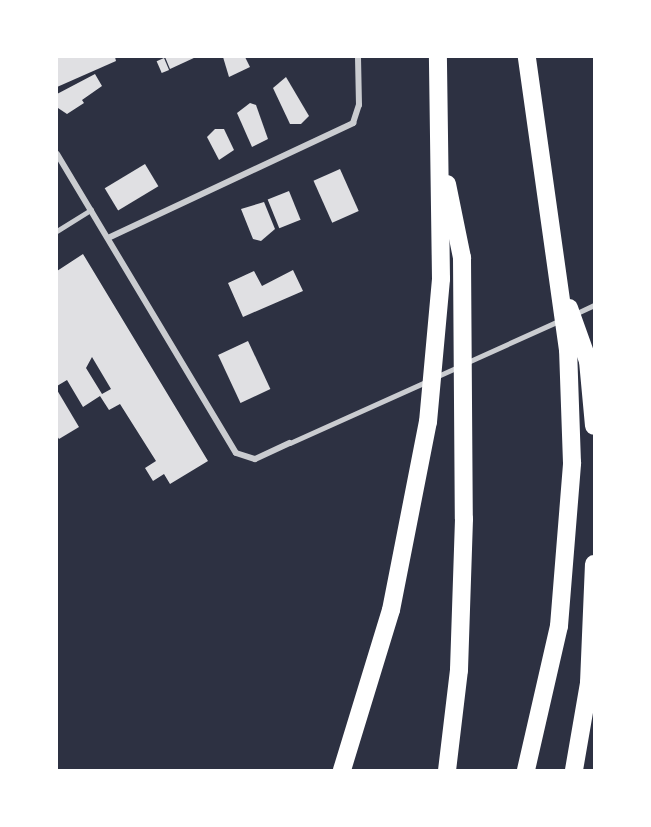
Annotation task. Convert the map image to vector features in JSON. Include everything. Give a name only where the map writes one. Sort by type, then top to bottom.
[{"type":"highway","points":[[342,770],[391,610],[428,422],[438,326],[441,171],[438,57]]},
{"type":"highway","points":[[527,57],[557,271],[594,426]]},
{"type":"highway","points":[[441,171],[460,234],[464,406],[462,627],[447,770]]},
{"type":"highway","points":[[526,770],[552,665],[567,567],[577,355]]},
{"type":"highway","points":[[574,770],[588,683],[594,564]]},
{"type":"street","points":[[108,238],[353,123],[359,105],[358,57]]},
{"type":"street","points":[[57,154],[244,460],[290,443]]},
{"type":"lane","points":[[57,231],[91,210]]},
{"type":"lane","points":[[290,443],[594,305]]},
{"type":"building","points":[[57,57],[115,57],[116,61],[57,87]]},
{"type":"building","points":[[165,57],[196,57],[170,69]]},
{"type":"building","points":[[223,57],[245,57],[250,67],[229,77]]},
{"type":"building","points":[[164,58],[169,70],[162,73],[157,61]]},
{"type":"building","points":[[95,74],[102,86],[82,100],[84,103],[67,114],[58,108],[57,94]]},
{"type":"building","points":[[286,77],[309,116],[301,124],[290,124],[273,88]]},
{"type":"building","points":[[250,103],[256,105],[268,139],[252,147],[237,113]]},
{"type":"building","points":[[215,129],[224,129],[234,150],[219,160],[207,137]]},
{"type":"building","points":[[145,164],[158,186],[118,210],[105,188]]},
{"type":"building","points":[[340,169],[359,211],[332,223],[314,181]]},
{"type":"building","points":[[289,191],[301,220],[279,228],[268,200]]},
{"type":"building","points":[[264,202],[275,229],[261,241],[253,239],[241,209]]},
{"type":"building","points":[[83,254],[208,461],[170,484],[164,474],[153,481],[145,468],[156,461],[120,404],[109,410],[100,396],[83,407],[67,380],[57,386],[57,271]],"holes":[[[92,357],[111,389],[102,394],[86,368]]]},
{"type":"building","points":[[293,270],[303,291],[243,317],[228,283],[254,271],[262,286]]},
{"type":"building","points":[[248,341],[270,389],[240,403],[218,355]]},
{"type":"building","points":[[57,390],[79,427],[59,439],[57,436]]}]
